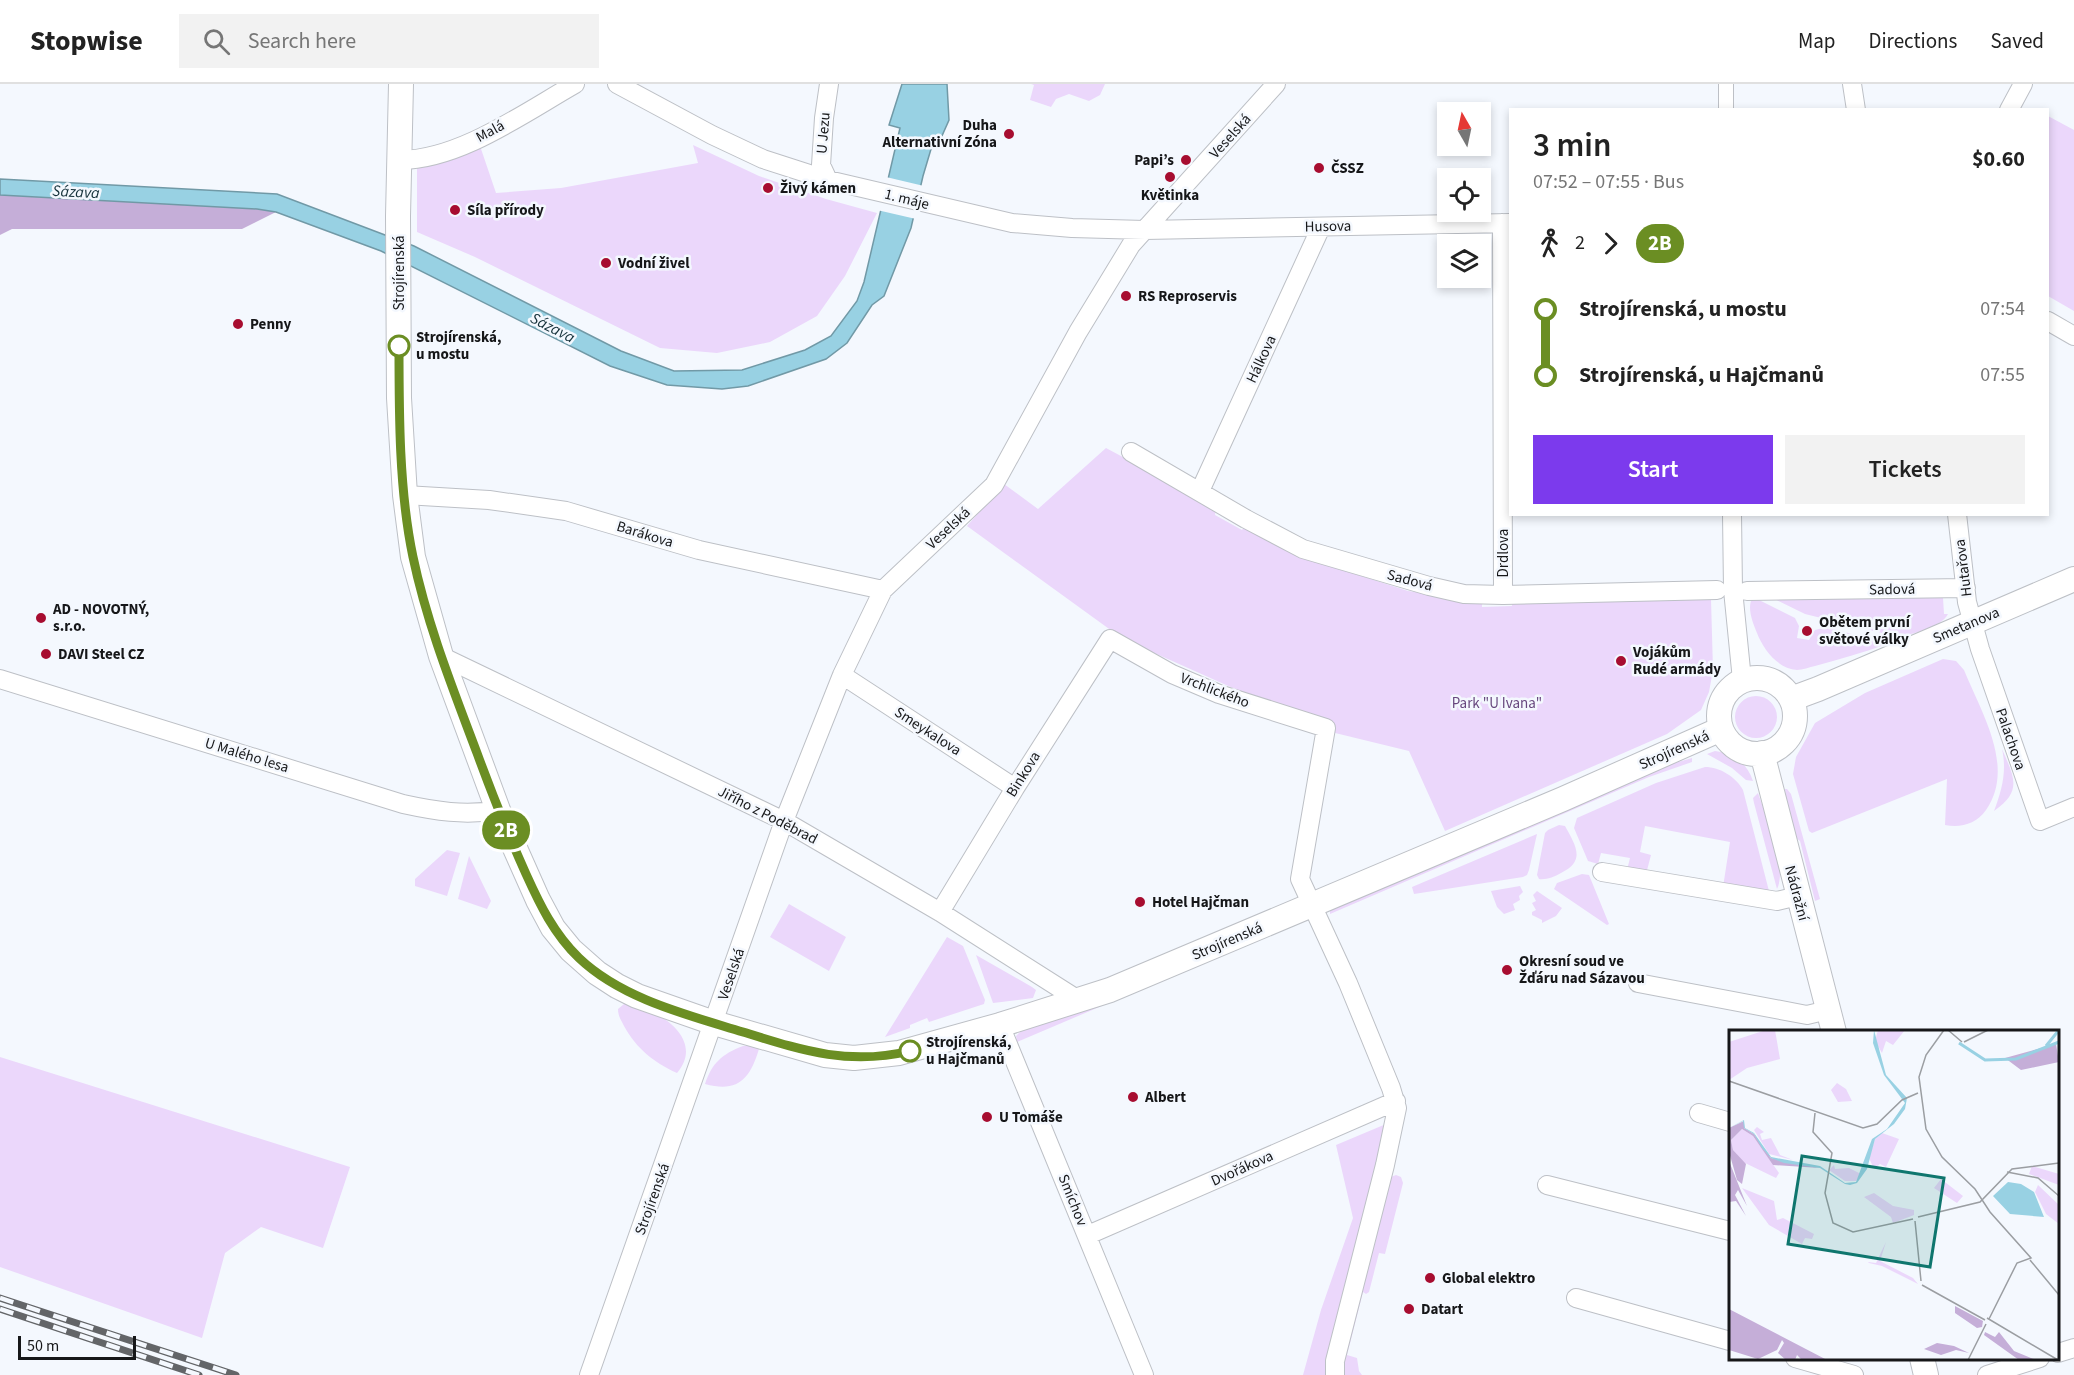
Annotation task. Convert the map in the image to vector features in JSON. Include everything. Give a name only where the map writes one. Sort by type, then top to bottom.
[{"type":"street","name":"Strojírenská","points":[[400,84],[399,398],[405,495],[413,557],[441,656],[498,810],[538,900],[553,928],[581,960],[617,986],[637,996],[714,1023],[825,1055],[854,1058],[899,1053],[1080,1001],[1121,986],[1563,799],[1721,729]]},
{"type":"street","name":"Malá","points":[[399,160],[432,157],[477,139],[574,84]]},
{"type":"street","name":"1. máje","points":[[617,84],[740,150],[787,168],[959,212],[1012,223],[1072,228],[1145,230]]},
{"type":"street","name":"U Jezu","points":[[829,84],[821,165],[835,181]]},
{"type":"street","name":"Veselská","points":[[714,1023],[784,821],[842,675],[883,590],[994,485],[1131,245],[1276,84]]},
{"type":"street","points":[[1726,84],[1726,108]]},
{"type":"street","points":[[1852,84],[1856,108]]},
{"type":"street","points":[[2010,108],[2020,85]]},
{"type":"street","name":"Husova","points":[[1145,230],[1506,223]]},
{"type":"street","name":"Drdlova","points":[[1503,595],[1506,223]]},
{"type":"street","name":"Hálkova","points":[[1200,491],[1322,226]]},
{"type":"street","points":[[2049,322],[2074,336]]},
{"type":"street","name":"Sadová","points":[[1131,452],[1246,519],[1303,549],[1430,586],[1464,594],[1503,595],[1717,590]]},
{"type":"street","name":"Barákova","points":[[405,495],[489,500],[566,511],[699,550],[883,590]]},
{"type":"street","points":[[1732,516],[1733,590],[1742,680]]},
{"type":"street","name":"Hutařova","points":[[1957,516],[1972,622]]},
{"type":"street","name":"Smetanova","points":[[1791,699],[2074,579]]},
{"type":"street","name":"Sadová","points":[[1747,591],[1966,588]]},
{"type":"street","name":"Palachova","points":[[1972,622],[2040,821],[2074,807]]},
{"type":"street","name":"Vrchlického","points":[[1110,639],[1172,674],[1219,694],[1326,728],[1300,879],[1312,905]]},
{"type":"street","name":"Binkova","points":[[940,912],[1014,788],[1110,639]]},
{"type":"street","name":"Jiřího z Poděbrad","points":[[441,656],[784,821],[940,912],[1080,1001]]},
{"type":"street","name":"Smeykalova","points":[[842,675],[1014,788]]},
{"type":"street","points":[[1758,677],[1774,681],[1787,692],[1791,699],[1795,712],[1791,733],[1776,749],[1762,753],[1748,753],[1734,747],[1721,729],[1719,712],[1722,700],[1732,686],[1742,680],[1758,677]]},
{"type":"street","name":"U Malého lesa","points":[[0,679],[403,804],[454,813],[473,814],[498,810]]},
{"type":"street","name":"Nádražní","points":[[1762,753],[1831,1021]]},
{"type":"street","points":[[1602,872],[1777,901],[1798,896]]},
{"type":"street","points":[[1312,905],[1348,983],[1396,1101],[1396,1117],[1335,1361],[1335,1375]]},
{"type":"street","points":[[1638,983],[1831,1021]]},
{"type":"street","name":"Strojírenská","points":[[589,1375],[714,1023]]},
{"type":"street","name":"Smíchov","points":[[1000,1025],[1144,1375]]},
{"type":"street","name":"Dvořákova","points":[[1088,1235],[1396,1101]]},
{"type":"street","points":[[1699,1113],[1729,1121]]},
{"type":"street","points":[[1547,1185],[1729,1230]]},
{"type":"street","points":[[1576,1298],[1729,1340]]},
{"type":"street","points":[[2059,1353],[2074,1348]]},
{"type":"street","points":[[1799,1360],[1854,1375]]},
{"type":"street","points":[[1922,1360],[1926,1375]]},
{"type":"street","points":[[1987,1375],[2037,1360]]},
{"type":"green space","points":[[1031,84],[1105,84],[1100,95],[1089,101],[1069,94],[1056,99],[1051,107],[1030,100],[1034,85]]},
{"type":"green space","points":[[2049,117],[2074,130],[2074,311],[2049,297]]},
{"type":"green space","points":[[479,143],[496,193],[561,188],[698,163],[693,145],[759,176],[826,199],[877,213],[845,276],[817,316],[770,342],[717,353],[660,348],[475,257],[417,232],[417,164]]},
{"type":"green space","name":"Park \"U Ivana\"","points":[[1106,448],[1216,507],[1215,515],[1242,530],[1245,526],[1315,561],[1408,591],[1482,601],[1482,607],[1512,606],[1512,601],[1607,598],[1711,599],[1713,670],[1709,692],[1701,710],[1667,734],[1445,831],[1409,751],[1331,732],[1123,639],[967,526],[1004,484],[1038,509]]},
{"type":"green space","points":[[1764,594],[1945,596],[1943,598],[1944,614],[1948,614],[1932,627],[1907,635],[1894,636],[1805,614]]},
{"type":"green space","points":[[1753,597],[1795,618],[1799,626],[1797,638],[1809,640],[1815,630],[1827,627],[1887,644],[1804,669],[1790,669],[1772,657],[1760,639],[1751,615],[1750,605]]},
{"type":"green space","points":[[1943,659],[1956,661],[1964,670],[1993,740],[1998,776],[1994,793],[1986,810],[1978,819],[1968,824],[1945,825],[1947,779],[1812,833],[1809,831],[1793,774],[1796,757],[1815,723],[1865,693]]},
{"type":"green space","points":[[1756,696],[1771,702],[1777,717],[1771,732],[1756,738],[1741,732],[1735,717],[1741,702]]},
{"type":"green space","points":[[2002,749],[2013,783],[2009,797],[1994,811],[2003,780]]},
{"type":"green space","points":[[1715,751],[1739,760],[1753,781],[1746,780],[1732,768],[1707,754]]},
{"type":"green space","points":[[1692,758],[1692,762],[1649,777],[1330,914],[1330,909],[1647,771]]},
{"type":"green space","points":[[1705,767],[1727,774],[1743,790],[1770,895],[1723,887],[1730,842],[1645,826],[1640,852],[1651,855],[1646,874],[1627,870],[1630,858],[1601,853],[1598,864],[1588,861],[1574,828],[1577,818],[1656,783]]},
{"type":"green space","points":[[1785,789],[1791,794],[1820,899],[1815,901],[1800,841],[1795,837],[1789,824]]},
{"type":"green space","points":[[1758,793],[1778,855],[1780,879],[1777,889],[1753,798]]},
{"type":"green space","points":[[1559,825],[1565,826],[1569,833],[1575,846],[1576,858],[1569,868],[1561,873],[1550,878],[1539,879],[1537,875],[1545,833]]},
{"type":"green space","points":[[1537,834],[1529,870],[1523,877],[1414,894],[1412,887]]},
{"type":"green space","points":[[447,850],[460,853],[447,896],[415,886],[415,879]]},
{"type":"green space","points":[[469,856],[491,901],[487,909],[458,899]]},
{"type":"green space","points":[[1582,874],[1589,875],[1609,924],[1607,925],[1554,889],[1557,883]]},
{"type":"green space","points":[[1520,886],[1523,892],[1519,896],[1520,900],[1513,904],[1515,910],[1504,914],[1497,907],[1491,891]]},
{"type":"green space","points":[[1537,891],[1562,908],[1556,916],[1542,923],[1542,920],[1532,915],[1532,912],[1536,910],[1532,903],[1536,901],[1533,895]]},
{"type":"green space","points":[[789,904],[846,937],[829,971],[770,937]]},
{"type":"green space","points":[[947,937],[963,946],[985,1000],[984,1004],[929,1022],[927,1018],[910,1025],[910,1028],[885,1037]]},
{"type":"green space","points":[[976,955],[1036,990],[1033,998],[993,1003]]},
{"type":"green space","points":[[1111,1002],[1017,1042],[1016,1036],[1023,1029]]},
{"type":"green space","points":[[624,1004],[636,1006],[662,1017],[682,1036],[686,1048],[685,1060],[677,1073],[653,1059],[634,1041],[619,1014],[618,1009]]},
{"type":"green space","points":[[743,1046],[756,1046],[759,1049],[747,1076],[734,1085],[726,1087],[705,1084],[711,1070],[719,1060],[729,1052]]},
{"type":"green space","points":[[0,1057],[350,1167],[323,1248],[261,1227],[225,1253],[202,1338],[0,1267]]},
{"type":"green space","points":[[1386,1124],[1328,1350],[1327,1375],[1303,1375],[1321,1310],[1353,1218],[1336,1145]]},
{"type":"green space","points":[[1396,1175],[1401,1177],[1403,1183],[1385,1254],[1379,1253],[1369,1292],[1366,1294],[1363,1292],[1347,1355],[1357,1358],[1362,1375],[1343,1375],[1341,1365],[1391,1177]]},
{"type":"shaded area","points":[[0,195],[257,209],[276,212],[242,229],[12,229],[0,235]]},
{"type":"water","name":"Sázava","points":[[902,84],[947,84],[949,120],[941,138],[934,139],[911,228],[884,296],[872,305],[847,343],[826,359],[748,386],[722,389],[667,385],[610,366],[381,251],[276,212],[257,209],[0,195],[0,179],[277,194],[414,246],[621,351],[674,371],[742,370],[805,350],[831,336],[857,301],[864,282],[900,128],[889,125]]},
{"type":"pier","points":[[886,177],[924,186],[916,219],[877,210]]},
{"type":"railway","points":[[0,1298],[236,1375]]},
{"type":"railway","points":[[0,1309],[199,1375]]},
{"type":"bus line","name":"2B","points":[[399,346],[399,398],[405,495],[413,557],[441,656],[498,810],[553,928],[581,960],[617,986],[637,996],[714,1023],[825,1055],[854,1058],[910,1051]]},
{"type":"place","name":"Duha Alternativní Zóna","points":[[1009,134]]},
{"type":"place","name":"Papi’s","points":[[1186,160]]},
{"type":"place","name":"ČSSZ","points":[[1319,168]]},
{"type":"place","name":"Květinka","points":[[1170,177]]},
{"type":"place","name":"Živý kámen","points":[[768,188]]},
{"type":"place","name":"Síla přírody","points":[[455,210]]},
{"type":"place","name":"Vodní živel","points":[[606,263]]},
{"type":"place","name":"RS Reproservis","points":[[1126,296]]},
{"type":"place","name":"Penny","points":[[238,324]]},
{"type":"place","name":"Strojírenská, u mostu","points":[[399,346]]},
{"type":"place","name":"AD - NOVOTNÝ, s.r.o.","points":[[41,618]]},
{"type":"place","name":"Obětem první světové války","points":[[1807,631]]},
{"type":"place","name":"DAVI Steel CZ","points":[[46,654]]},
{"type":"place","name":"Vojákům Rudé armády","points":[[1621,661]]},
{"type":"place","name":"Hotel Hajčman","points":[[1140,902]]},
{"type":"place","name":"Okresní soud ve Žďáru nad Sázavou","points":[[1507,970]]},
{"type":"place","name":"Strojírenská, u Hajčmanů","points":[[910,1051]]},
{"type":"place","name":"Albert","points":[[1133,1097]]},
{"type":"place","name":"U Tomáše","points":[[987,1117]]},
{"type":"place","name":"Global elektro","points":[[1430,1278]]},
{"type":"place","name":"Datart","points":[[1409,1309]]}]
